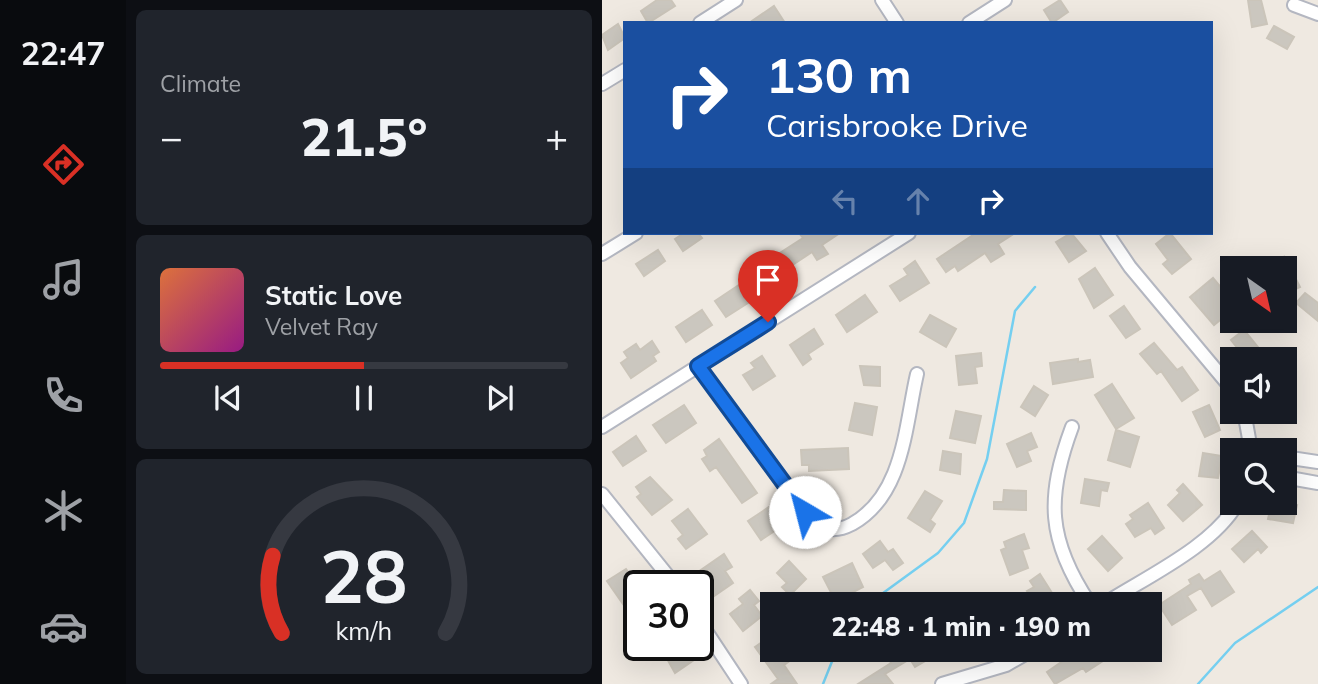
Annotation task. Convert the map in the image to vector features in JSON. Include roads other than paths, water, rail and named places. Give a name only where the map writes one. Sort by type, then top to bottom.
[{"type":"street","points":[[703,21],[736,0]]},
{"type":"street","points":[[882,0],[896,21]]},
{"type":"street","points":[[972,21],[1005,0]]},
{"type":"street","points":[[1294,5],[1318,14]]},
{"type":"street","points":[[602,84],[623,71]]},
{"type":"street","points":[[602,254],[633,235]]},
{"type":"street","points":[[602,426],[906,235]]},
{"type":"street","points":[[1108,235],[1130,267],[1220,376]]},
{"type":"street","points":[[698,366],[805,512],[822,528],[830,530],[839,530],[863,517],[874,507],[892,481],[916,374]]},
{"type":"street","points":[[1072,427],[1056,476],[1054,520],[1063,557],[1083,592]]},
{"type":"street","points":[[1297,459],[1318,462]]},
{"type":"street","points":[[1297,479],[1318,482]]},
{"type":"street","points":[[602,494],[663,570]]},
{"type":"street","points":[[1123,592],[1208,538],[1230,515]]},
{"type":"street","points":[[714,643],[741,684]]},
{"type":"street","points":[[942,684],[1011,662]]},
{"type":"waterway","points":[[884,592],[938,553],[964,523],[987,459],[1015,311],[1035,287]]},
{"type":"waterway","points":[[1198,684],[1235,643],[1318,587]]},
{"type":"waterway","points":[[823,684],[832,662]]}]
